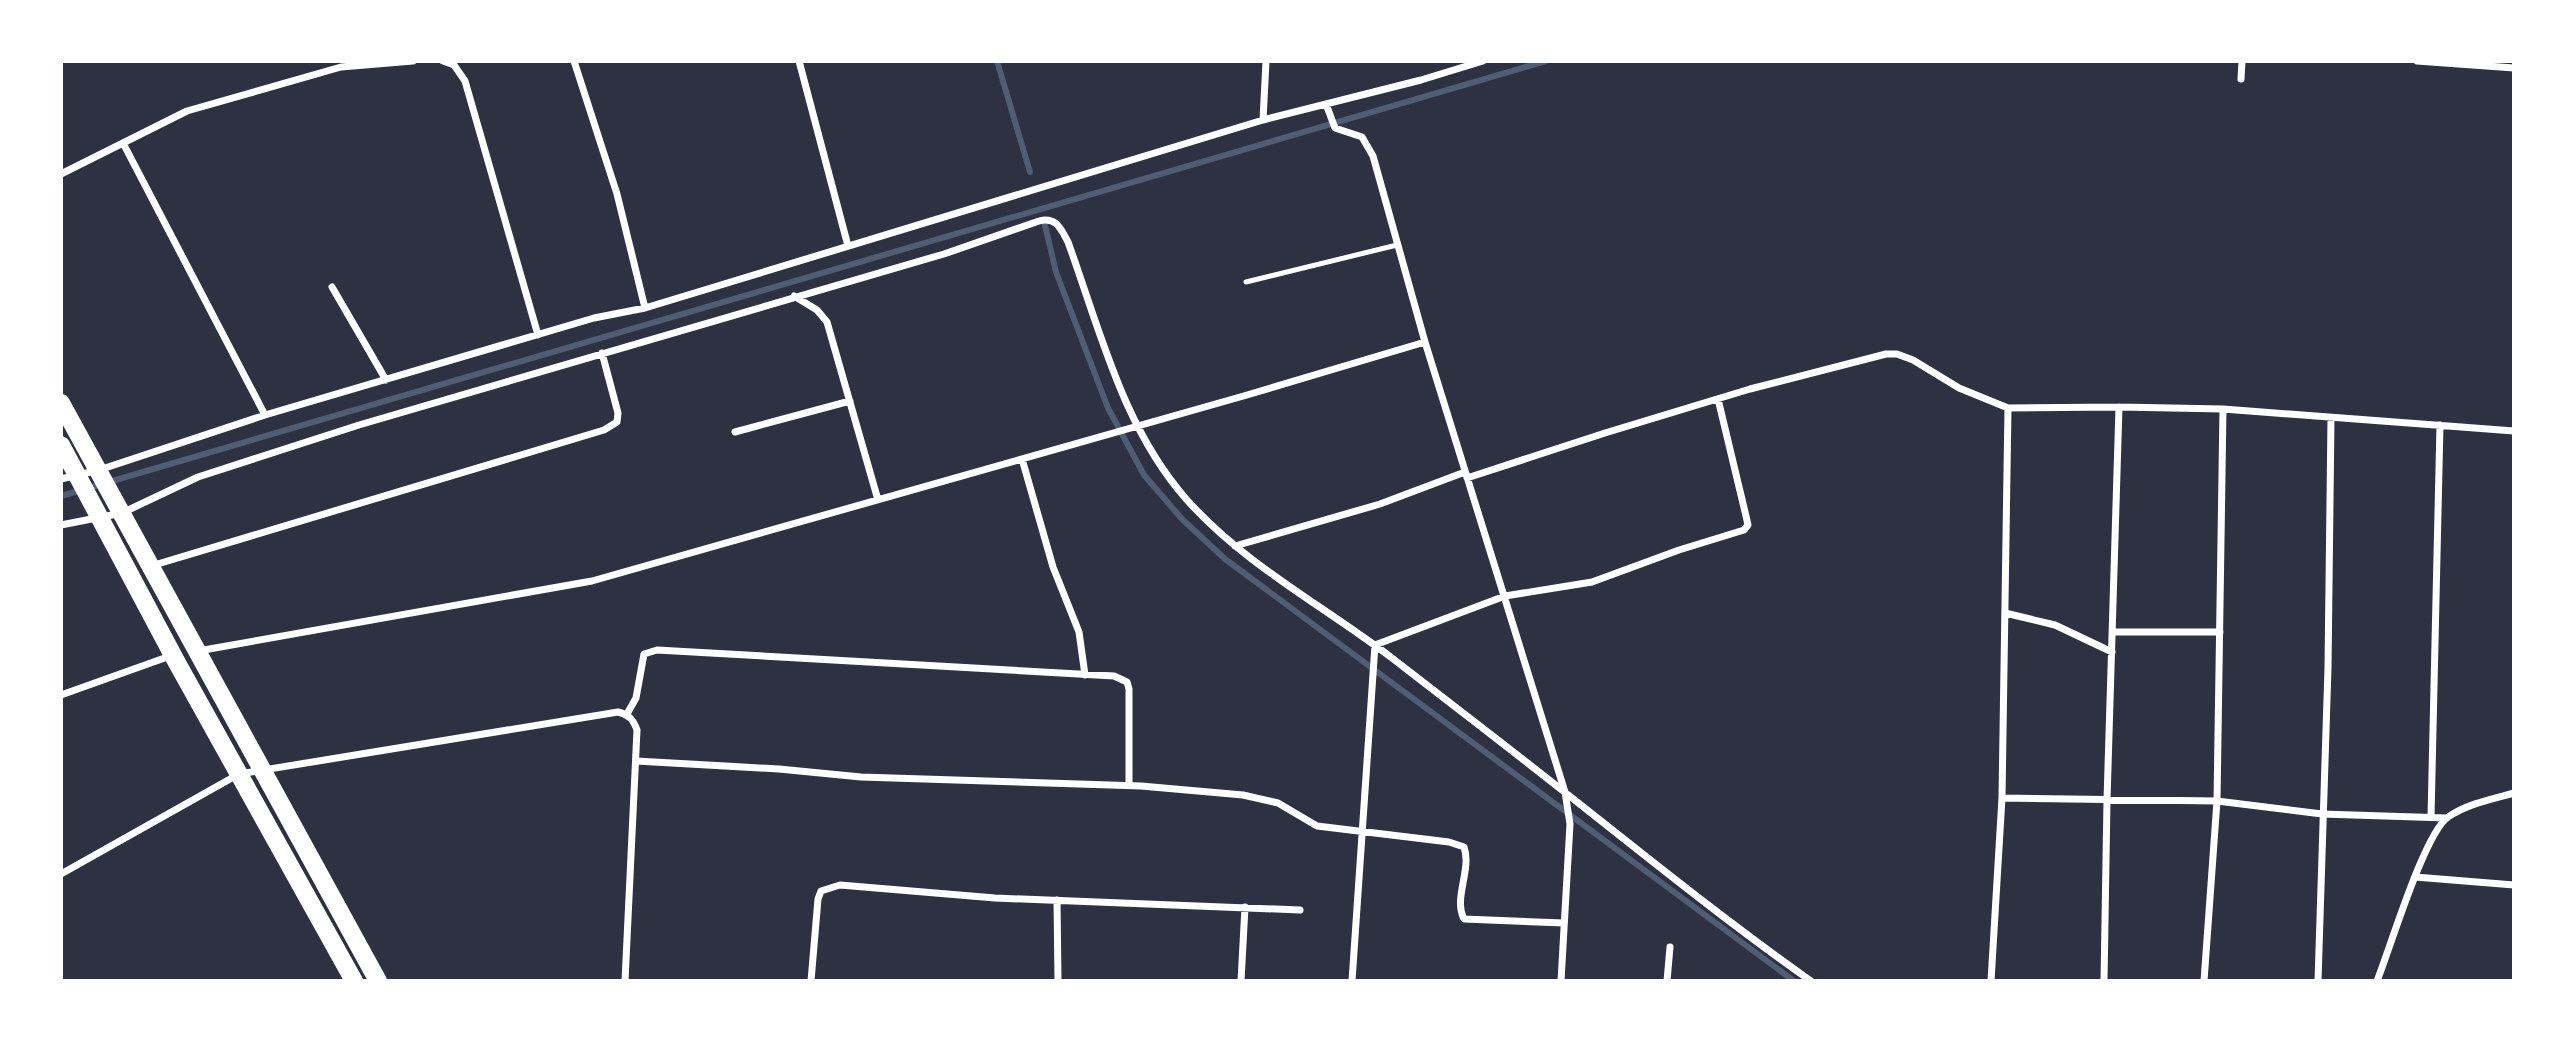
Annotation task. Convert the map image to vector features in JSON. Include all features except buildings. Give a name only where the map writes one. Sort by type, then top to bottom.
[{"type":"main road","points":[[61,403],[378,981]]},
{"type":"main road","points":[[61,445],[74,478],[98,513],[173,655],[354,981]]},
{"type":"street","points":[[61,174],[187,111],[341,67],[413,61]]},
{"type":"street","points":[[443,61],[454,65],[465,81],[538,335]]},
{"type":"street","points":[[574,61],[617,194],[645,308]]},
{"type":"street","points":[[799,61],[848,246]]},
{"type":"street","points":[[1263,120],[1265,61]]},
{"type":"street","points":[[74,478],[101,474],[265,415],[594,318],[645,308],[1263,120],[1421,80],[1483,61]]},
{"type":"street","points":[[2241,79],[2242,61]]},
{"type":"street","points":[[2417,61],[2514,68]]},
{"type":"street","points":[[1326,104],[1332,122],[1338,129],[1362,137],[1367,143],[1388,203],[1397,245],[1425,342],[1566,792],[1570,824],[1560,981]]},
{"type":"street","points":[[123,143],[265,415]]},
{"type":"street","points":[[61,525],[120,508],[198,477],[359,425],[944,254],[1039,221],[1051,220],[1063,231],[1068,242],[1113,373],[1138,425],[1160,463],[1187,500],[1235,546],[1375,645],[1566,792],[1675,881],[1811,981]]},
{"type":"street","points":[[332,287],[386,380]]},
{"type":"street","points":[[794,296],[817,310],[827,322],[878,500]]},
{"type":"street","points":[[198,651],[592,581],[1425,342]]},
{"type":"street","points":[[151,566],[604,430],[617,422],[618,413],[601,353]]},
{"type":"street","points":[[1235,546],[1718,399],[1870,356],[1897,354],[1913,360],[1959,388],[2008,408],[2223,409],[2514,431]]},
{"type":"street","points":[[1375,645],[1505,596],[1592,582],[1679,550],[1744,530],[1748,525],[1718,399]]},
{"type":"street","points":[[735,432],[850,401]]},
{"type":"street","points":[[2104,981],[2119,407]]},
{"type":"street","points":[[1992,981],[2002,798],[2008,408]]},
{"type":"street","points":[[2204,981],[2217,801],[2223,409]]},
{"type":"street","points":[[2318,981],[2328,668],[2331,418]]},
{"type":"street","points":[[2431,817],[2440,425]]},
{"type":"street","points":[[1023,458],[1053,567],[1079,632],[1085,675]]},
{"type":"street","points":[[2005,613],[2055,625],[2112,652]]},
{"type":"street","points":[[2113,632],[2220,632]]},
{"type":"street","points":[[1352,981],[1375,645]]},
{"type":"street","points":[[627,714],[636,698],[641,660],[644,654],[657,650],[1114,676],[1127,682],[1129,689],[1129,785]]},
{"type":"street","points":[[61,695],[173,655]]},
{"type":"street","points":[[61,874],[239,774],[262,768],[618,712],[627,714],[637,730],[625,981]]},
{"type":"street","points":[[636,761],[779,769],[861,777],[1129,785],[1262,799],[1290,808],[1310,824],[1317,826],[1449,842],[1464,847],[1466,864],[1461,909],[1464,919],[1564,922]]},
{"type":"street","points":[[2377,981],[2415,877],[2436,831],[2447,818],[2481,801],[2514,793]]},
{"type":"street","points":[[2002,798],[2217,801],[2322,814],[2447,818]]},
{"type":"street","points":[[2415,877],[2514,885]]},
{"type":"street","points":[[811,981],[818,899],[821,891],[839,885],[995,898],[1300,910]]},
{"type":"street","points":[[1057,900],[1058,981]]},
{"type":"street","points":[[1241,981],[1245,907]]},
{"type":"street","points":[[1667,981],[1670,947]]},
{"type":"lane","points":[[1246,282],[1397,245]]},
{"type":"waterway","points":[[997,61],[1030,172]]},
{"type":"waterway","points":[[61,496],[1546,61]]},
{"type":"waterway","points":[[1044,221],[1056,272],[1108,408],[1144,475],[1182,519],[1225,559],[1794,981]]}]
